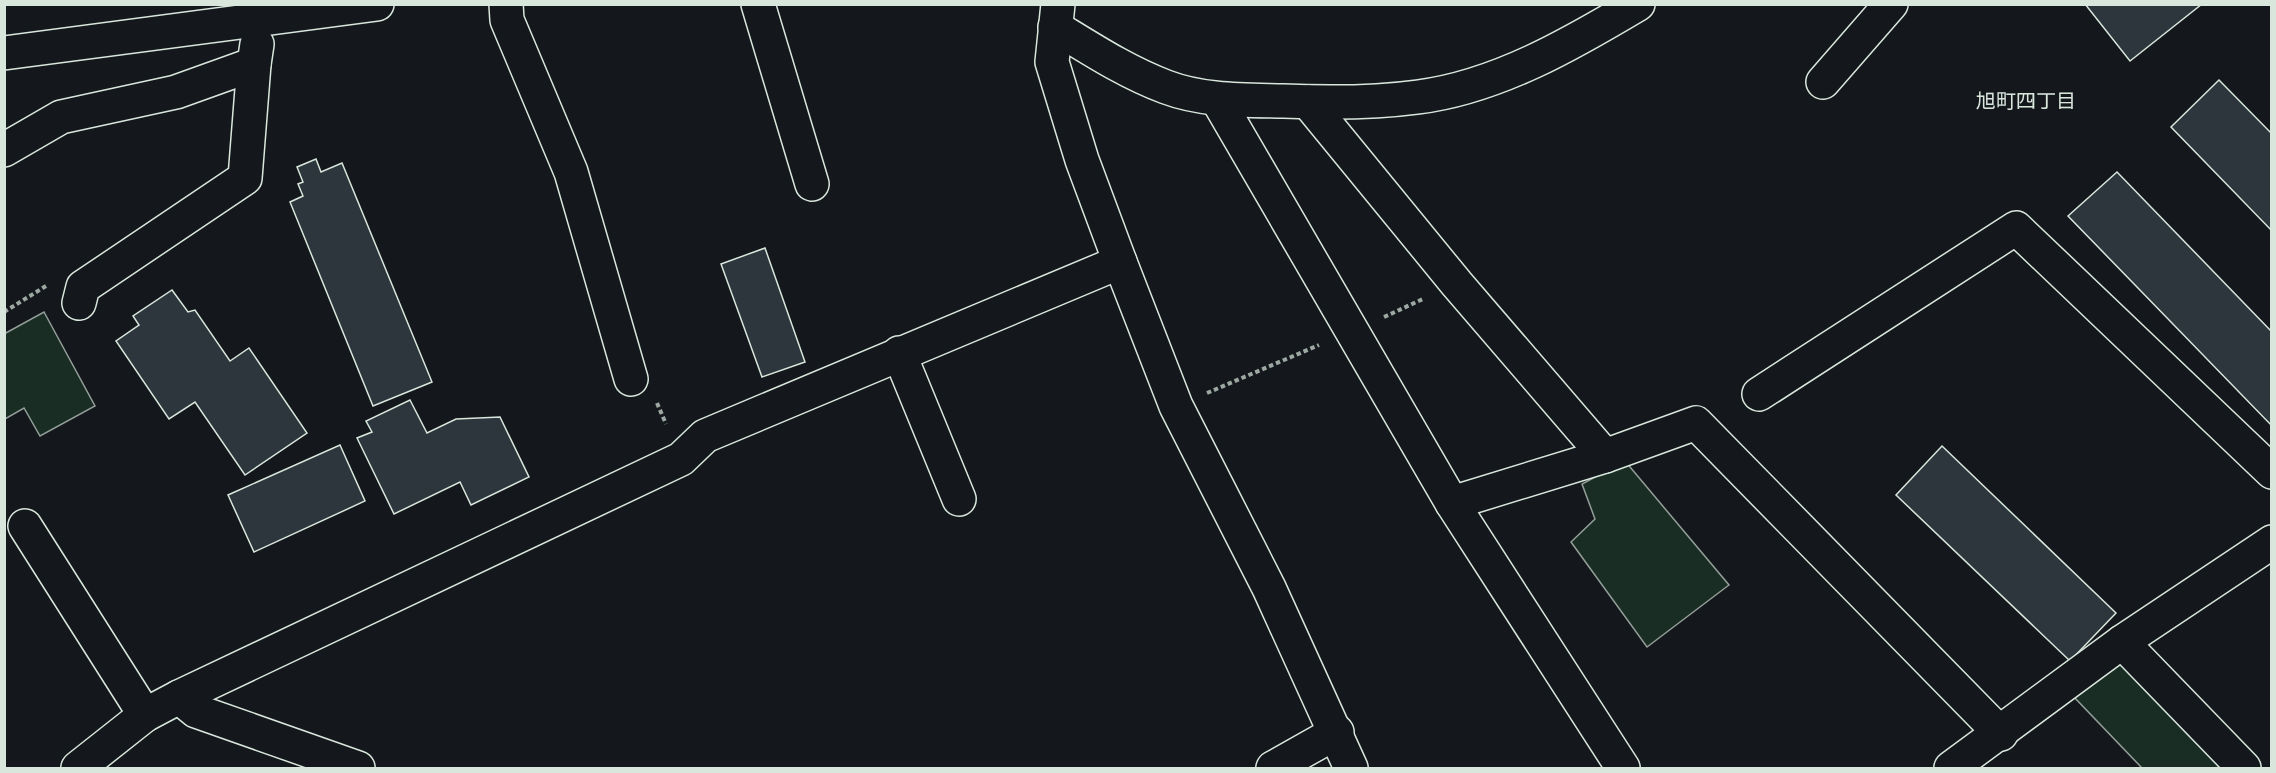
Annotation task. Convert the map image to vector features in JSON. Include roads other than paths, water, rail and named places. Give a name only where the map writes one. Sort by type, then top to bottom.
[{"type":"street","points":[[4,53],[377,4]]},
{"type":"street","points":[[506,4],[507,20],[571,172],[631,379]]},
{"type":"street","points":[[758,4],[812,184]]},
{"type":"street","points":[[1056,16],[1123,69],[1168,88],[1216,99],[1366,102],[1420,97],[1460,88],[1560,49],[1638,4]]},
{"type":"street","points":[[1823,81],[1891,4]]},
{"type":"street","points":[[1056,16],[1052,62],[1082,160],[1176,406],[1269,588],[1337,732],[1351,768]]},
{"type":"street","points":[[79,303],[83,287],[245,178],[254,64],[260,21]]},
{"type":"street","points":[[4,150],[61,117],[176,92],[254,64]]},
{"type":"street","points":[[1216,99],[1452,503],[1623,768]]},
{"type":"street","points":[[1308,102],[1457,284],[1605,456]]},
{"type":"street","points":[[1760,394],[2016,228],[2271,472]]},
{"type":"street","points":[[78,768],[145,715],[681,459],[705,436],[1120,262]]},
{"type":"street","points":[[899,353],[959,499]]},
{"type":"street","points":[[1452,503],[1605,456],[1696,423],[2001,734]]},
{"type":"street","points":[[25,525],[145,715]]},
{"type":"street","points":[[1951,768],[2001,734],[2122,642],[2271,542]]},
{"type":"street","points":[[2122,642],[2244,768]]},
{"type":"street","points":[[179,697],[196,711],[358,768]]},
{"type":"street","points":[[1273,768],[1337,732]]},
{"type":"district","name":"旭町四丁目","points":[[2026,101]]}]
